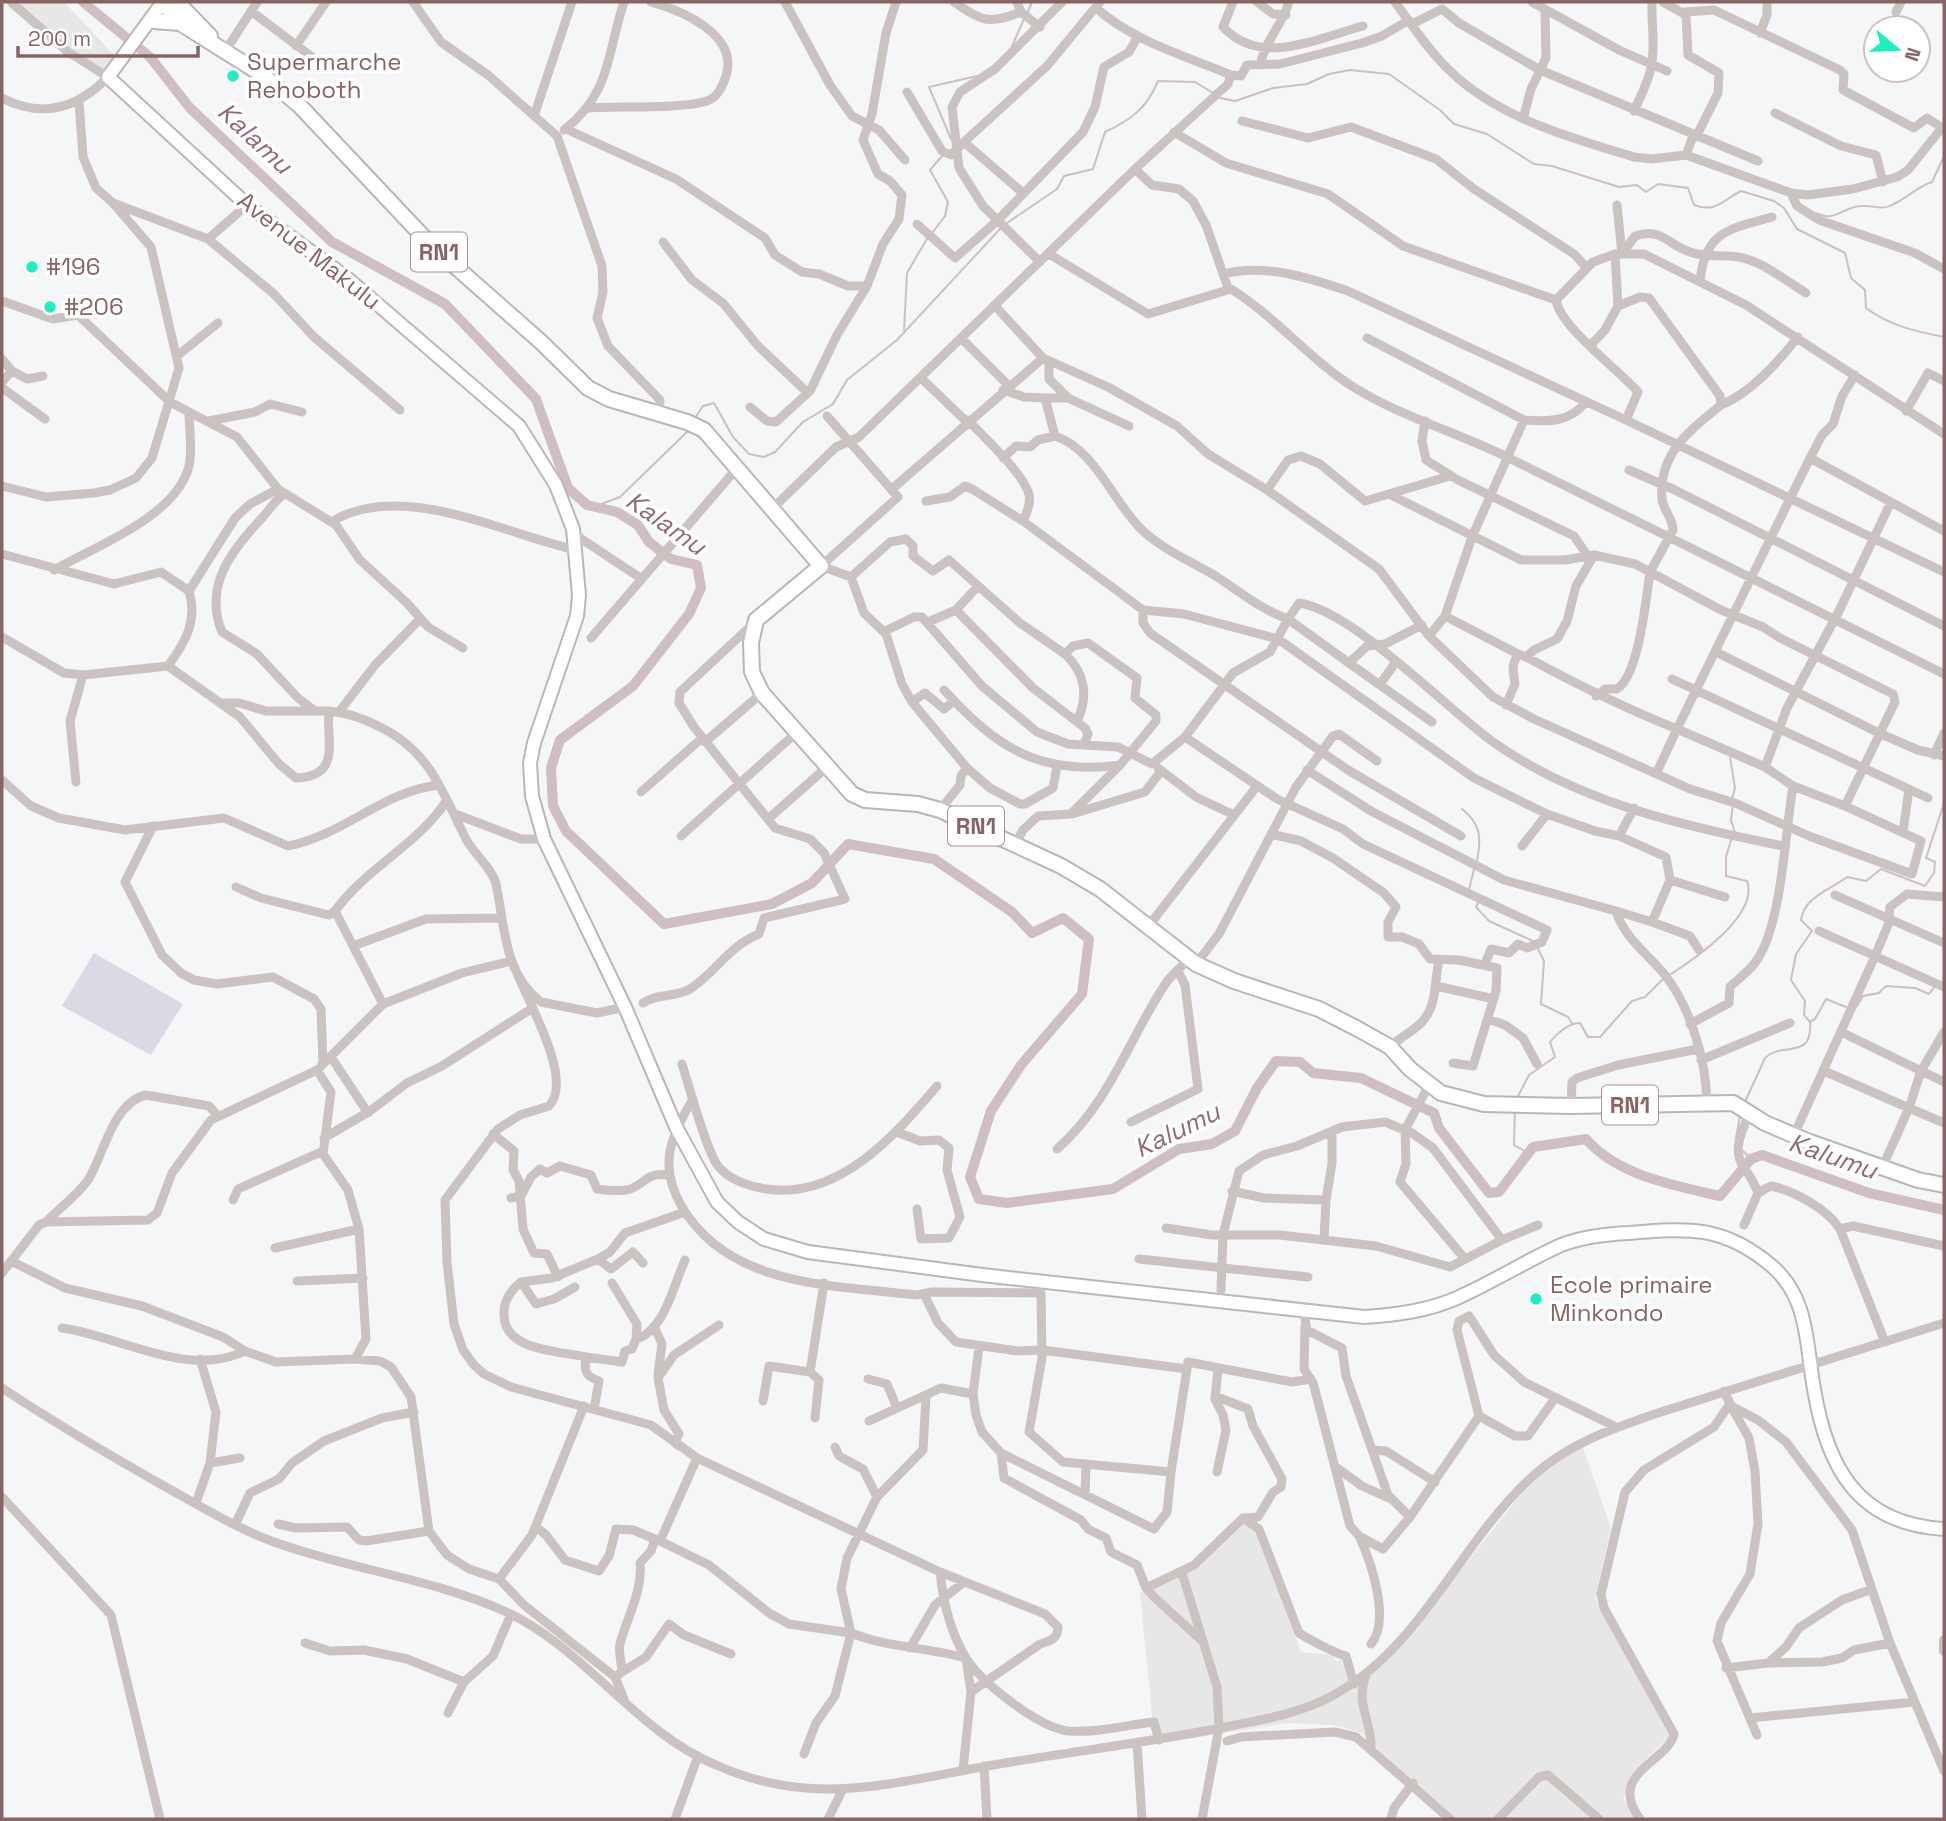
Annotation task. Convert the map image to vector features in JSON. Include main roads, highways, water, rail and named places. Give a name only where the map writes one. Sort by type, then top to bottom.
[{"type":"highway","name":"RN1","points":[[174,4],[180,23],[220,47],[299,105],[431,245],[541,342],[588,388],[609,399],[693,424],[738,467],[821,566],[756,620],[751,643],[752,672],[762,692],[827,767],[859,798],[918,804],[940,810],[1016,844],[1088,880],[1192,961],[1234,981],[1320,1009],[1390,1047],[1429,1085],[1471,1102],[1571,1106],[1707,1102],[1745,1109],[1794,1135],[1882,1168],[1944,1185]]},
{"type":"highway","name":"RN1","points":[[174,4],[220,47]]},
{"type":"highway","points":[[147,27],[180,23]]},
{"type":"main road","points":[[147,27],[174,4]]},
{"type":"main road","name":"Avenue Makulu","points":[[147,27],[108,77],[247,205],[346,278],[514,420],[550,473],[573,529],[579,595],[577,616],[534,743],[530,763],[532,796],[544,839],[625,1007],[676,1127],[723,1208],[764,1239],[799,1250],[982,1275],[1364,1317],[1418,1311],[1456,1299],[1564,1244],[1608,1234],[1691,1228],[1736,1240],[1774,1268],[1801,1306],[1814,1391],[1832,1454],[1849,1484],[1868,1506],[1890,1519],[1920,1528],[1944,1529]]},
{"type":"waterway","name":"Kalumu","points":[[83,2],[150,57],[190,108],[332,242],[445,304],[536,399],[568,488],[587,505],[617,512],[638,525],[649,542],[671,559],[697,565],[701,588],[689,614],[633,686],[560,740],[551,768],[553,806],[566,831],[664,924],[772,904],[812,883],[848,844],[934,859],[1012,912],[1032,933],[1063,918],[1089,939],[1082,994],[1021,1065],[991,1111],[970,1177],[979,1199],[1007,1203],[1113,1189],[1179,1149],[1212,1144],[1235,1131],[1257,1088],[1276,1061],[1300,1062],[1313,1073],[1361,1078],[1434,1113],[1439,1128],[1489,1193],[1499,1192],[1533,1147],[1586,1139],[1599,1152],[1630,1170],[1666,1183],[1720,1196],[1751,1159],[1762,1155],[1869,1193],[1944,1210]]},
{"type":"waterway","points":[[1027,14],[1032,2]]},
{"type":"waterway","points":[[1012,46],[1024,19]]},
{"type":"waterway","points":[[1220,98],[1235,101],[1273,88],[1307,84],[1329,74],[1350,70],[1389,74],[1440,110],[1454,124],[1487,134],[1534,164],[1552,166],[1619,187],[1637,185],[1646,192],[1658,184],[1688,188],[1694,205],[1708,208],[1719,205],[1741,191],[1774,201],[1784,208],[1797,229],[1845,253],[1851,278],[1865,290],[1866,308],[1894,324],[1944,337]]},
{"type":"waterway","points":[[951,139],[929,87],[977,76]]},
{"type":"waterway","points":[[1007,223],[1057,189],[1064,176],[1093,169],[1105,132],[1137,112],[1149,99],[1158,81],[1195,82],[1213,93]]},
{"type":"waterway","points":[[932,233],[945,216],[948,202],[930,170],[943,155]]},
{"type":"waterway","points":[[1816,213],[1829,216],[1856,207],[1890,206],[1932,182],[1944,156]]},
{"type":"waterway","points":[[695,418],[703,406],[714,403],[733,437],[749,454],[764,457],[775,452],[803,422],[833,404],[847,380],[897,340],[1000,229]]},
{"type":"waterway","points":[[904,330],[907,273],[928,237]]},
{"type":"waterway","name":"Kalamu","points":[[596,506],[620,497],[690,429]]},
{"type":"waterway","points":[[1730,757],[1735,788],[1732,799]]},
{"type":"waterway","points":[[1744,1104],[1765,1058],[1772,1053],[1802,1046],[1810,1034],[1810,1022],[1804,1015],[1805,1001],[1791,980],[1796,954],[1812,931],[1801,920],[1807,905],[1847,877],[1866,881],[1881,869],[1925,886],[1934,873],[1935,862],[1926,858],[1944,803]]},
{"type":"waterway","points":[[1733,805],[1731,820],[1735,833]]},
{"type":"waterway","points":[[1462,809],[1476,825],[1479,845],[1477,860]]},
{"type":"waterway","points":[[1671,974],[1709,947],[1744,908],[1748,894],[1747,881],[1726,876],[1726,857],[1732,837]]},
{"type":"waterway","points":[[1469,890],[1474,869]]},
{"type":"waterway","points":[[1479,901],[1476,907],[1489,921],[1535,942]]},
{"type":"waterway","points":[[1537,947],[1544,961],[1541,1004],[1568,1017],[1572,1023]]},
{"type":"waterway","points":[[1517,1098],[1529,1075],[1555,1057],[1550,1042],[1560,1032],[1580,1023],[1588,1037],[1600,1037],[1632,1001],[1645,997],[1663,979]]},
{"type":"waterway","points":[[1857,1006],[1863,996],[1879,993],[1886,986],[1915,988],[1929,994],[1935,986]]},
{"type":"waterway","points":[[1811,1021],[1815,1019],[1826,999],[1846,1007]]},
{"type":"waterway","points":[[1515,1110],[1514,1145],[1528,1153]]},
{"type":"waterway","points":[[1736,1138],[1740,1116]]},
{"type":"waterway","points":[[1743,1151],[1751,1159]]},
{"type":"waterway","name":"Kalumu","points":[[1944,1640],[1944,1651]]},
{"type":"place","name":"Supermarche Rehoboth","points":[[233,76]]},
{"type":"place","name":"#196","points":[[32,267]]},
{"type":"place","name":"#206","points":[[50,307]]},
{"type":"place","name":"Ecole primaire Minkondo","points":[[1536,1299]]}]
